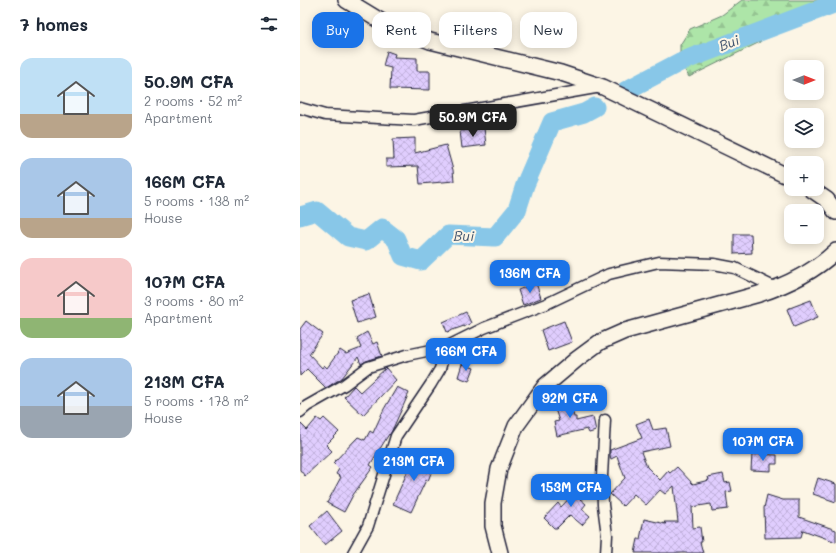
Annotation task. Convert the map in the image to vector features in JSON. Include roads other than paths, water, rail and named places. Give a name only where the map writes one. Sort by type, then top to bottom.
[{"type":"main road","points":[[346,0],[382,22],[430,42],[561,73],[603,87],[784,175]]},
{"type":"main road","points":[[821,196],[827,200],[836,212]]},
{"type":"main road","points":[[500,553],[493,526],[493,503],[499,469],[516,426],[545,386],[600,342],[625,330],[759,294],[776,288],[826,261],[836,251]]},
{"type":"street","points":[[300,108],[325,115],[414,120],[603,87]]},
{"type":"street","points":[[300,412],[307,406],[344,385],[368,368],[406,355],[446,347],[484,328],[546,304],[609,274],[659,262],[714,264],[735,268],[776,288]]},
{"type":"street","points":[[353,553],[368,526],[396,436],[440,369],[446,347]]},
{"type":"street","points":[[605,420],[602,476],[603,505],[607,535],[606,553]]},
{"type":"waterway","name":"Bui","points":[[625,91],[680,62],[836,3]]},
{"type":"waterway","name":"Bui","points":[[300,216],[317,211],[348,237],[366,241],[382,228],[396,239],[403,256],[421,261],[448,235],[495,237],[517,210],[525,185],[552,122],[584,113],[595,107]]}]
